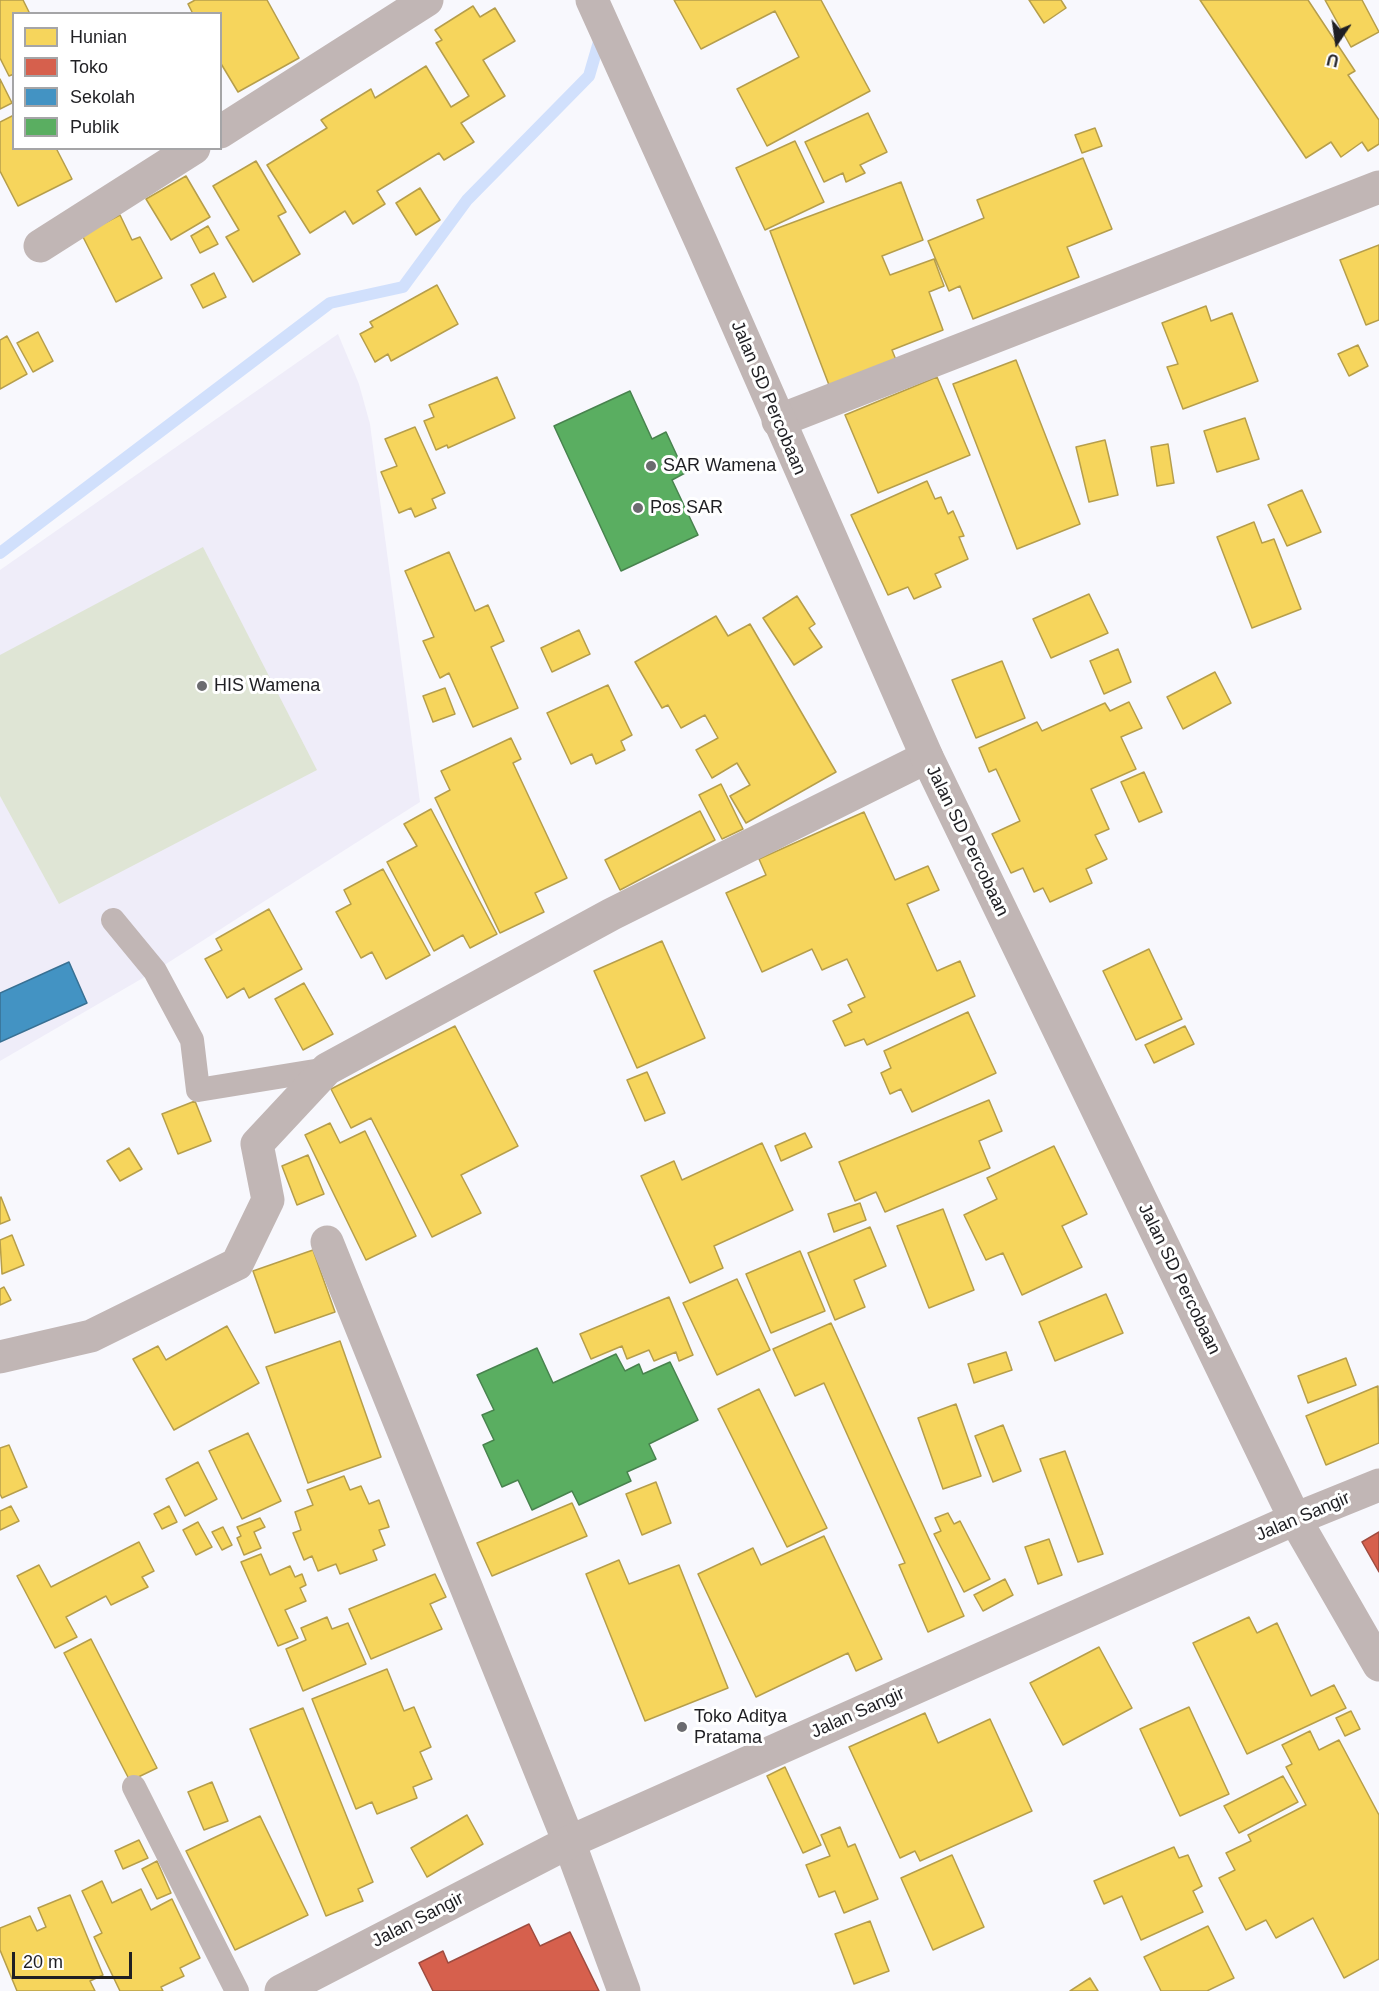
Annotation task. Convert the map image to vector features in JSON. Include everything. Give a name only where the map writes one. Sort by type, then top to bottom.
[{"type":"street","points":[[222,131],[427,0]]},
{"type":"street","name":"Jalan SD Percobaan","points":[[592,0],[702,244],[927,758],[1295,1519],[1379,1665]]},
{"type":"street","points":[[40,246],[191,150]]},
{"type":"street","points":[[778,421],[1379,187]]},
{"type":"street","points":[[0,1357],[91,1336],[237,1264],[268,1200],[257,1144],[327,1069],[612,914],[927,758]]},
{"type":"street","points":[[327,1242],[568,1842],[624,1991]]},
{"type":"street","name":"Jalan Sangir","points":[[281,1991],[568,1842],[1295,1519],[1379,1485]]},
{"type":"lane","points":[[113,920],[155,971],[192,1040],[198,1090],[327,1069]]},
{"type":"lane","points":[[134,1788],[237,1991]]},
{"type":"shaded area","name":"HIS Wamena","points":[[338,334],[359,384],[370,424],[420,802],[155,971],[0,1061],[0,570]]},
{"type":"green space","points":[[203,547],[317,770],[59,904],[0,796],[0,655]]},
{"type":"building: Hunian","points":[[0,0],[23,0],[29,12],[12,12],[12,75],[9,76],[0,58]]},
{"type":"building: Hunian","points":[[195,0],[267,0],[299,58],[238,92],[222,65],[222,12],[192,12],[188,4]]},
{"type":"building: Hunian","points":[[674,0],[821,0],[870,91],[767,146],[737,89],[799,57],[775,11],[701,49]]},
{"type":"building: Hunian","points":[[1029,0],[1061,0],[1066,8],[1044,23]]},
{"type":"building: Hunian","points":[[1200,0],[1308,0],[1355,71],[1348,75],[1379,120],[1379,144],[1368,151],[1362,142],[1341,157],[1331,142],[1306,158]]},
{"type":"building: Hunian","points":[[1325,0],[1362,0],[1379,32],[1351,47]]},
{"type":"building: Hunian","points":[[473,6],[480,17],[495,8],[515,41],[483,60],[505,96],[461,123],[474,142],[444,160],[439,153],[377,191],[385,204],[353,224],[345,211],[310,233],[267,165],[327,128],[321,120],[371,89],[375,98],[426,66],[451,107],[469,96],[436,43],[442,40],[435,30]]},
{"type":"building: Hunian","points":[[0,79],[12,103],[0,109]]},
{"type":"building: Hunian","points":[[868,113],[887,152],[860,165],[865,173],[846,182],[843,173],[824,182],[805,142]]},
{"type":"building: Hunian","points":[[12,116],[12,150],[57,150],[72,179],[18,206],[0,171],[0,122]]},
{"type":"building: Hunian","points":[[1095,128],[1102,146],[1082,153],[1075,135]]},
{"type":"building: Hunian","points":[[795,141],[824,202],[765,230],[736,168]]},
{"type":"building: Hunian","points":[[1083,158],[1112,229],[1067,247],[1079,277],[973,319],[960,286],[949,291],[928,241],[984,218],[977,200]]},
{"type":"building: Hunian","points":[[256,161],[286,212],[278,216],[300,254],[253,282],[226,237],[239,230],[213,186]]},
{"type":"building: Hunian","points":[[186,176],[210,217],[171,240],[146,199]]},
{"type":"building: Hunian","points":[[901,182],[923,240],[882,256],[890,275],[934,259],[944,286],[929,292],[943,330],[892,350],[896,360],[829,385],[770,231]]},
{"type":"building: Hunian","points":[[420,188],[440,220],[416,235],[396,203]]},
{"type":"building: Hunian","points":[[120,215],[132,240],[140,237],[162,278],[116,302],[82,235]]},
{"type":"building: Hunian","points":[[208,226],[218,244],[200,253],[191,236]]},
{"type":"building: Hunian","points":[[1379,245],[1379,320],[1366,325],[1340,260]]},
{"type":"building: Hunian","points":[[214,273],[226,297],[203,308],[191,285]]},
{"type":"building: Hunian","points":[[437,285],[458,324],[391,361],[388,354],[375,362],[360,334],[373,327],[370,322]]},
{"type":"building: Hunian","points":[[1206,306],[1211,321],[1232,313],[1258,381],[1183,409],[1167,367],[1178,364],[1162,323]]},
{"type":"building: Hunian","points":[[38,332],[53,361],[33,372],[17,343]]},
{"type":"building: Hunian","points":[[7,336],[27,374],[0,389],[0,340]]},
{"type":"building: Hunian","points":[[1358,345],[1368,366],[1349,376],[1338,354]]},
{"type":"building: Hunian","points":[[1016,360],[1080,524],[1017,549],[953,384]]},
{"type":"building: Hunian","points":[[497,377],[515,418],[448,448],[447,445],[436,450],[424,421],[434,417],[429,405]]},
{"type":"building: Hunian","points":[[937,377],[970,455],[878,493],[845,415]]},
{"type":"building: Hunian","points":[[1245,418],[1259,459],[1217,472],[1204,431]]},
{"type":"building: Hunian","points":[[415,427],[445,493],[432,499],[436,508],[415,517],[411,508],[399,513],[381,472],[397,466],[385,439]]},
{"type":"building: Hunian","points":[[1105,440],[1118,495],[1089,502],[1076,447]]},
{"type":"building: Hunian","points":[[1168,444],[1174,483],[1157,486],[1151,447]]},
{"type":"building: Hunian","points":[[927,481],[935,499],[941,497],[948,514],[953,511],[964,536],[959,537],[968,559],[935,574],[941,587],[914,599],[908,587],[888,595],[851,515]]},
{"type":"building: Hunian","points":[[1302,490],[1321,532],[1287,546],[1268,505]]},
{"type":"building: Hunian","points":[[1254,522],[1262,543],[1274,539],[1301,609],[1252,628],[1217,537]]},
{"type":"building: Hunian","points":[[449,552],[475,611],[488,605],[504,641],[491,647],[518,708],[473,727],[449,673],[440,678],[423,641],[434,637],[405,571]]},
{"type":"building: Hunian","points":[[1089,594],[1108,633],[1051,658],[1033,619]]},
{"type":"building: Hunian","points":[[797,596],[815,624],[809,628],[822,647],[794,665],[763,618]]},
{"type":"building: Hunian","points":[[716,616],[728,636],[750,624],[836,772],[746,823],[730,796],[750,785],[737,763],[712,778],[696,750],[718,738],[705,715],[681,728],[668,705],[662,708],[635,662]]},
{"type":"building: Hunian","points":[[579,630],[590,654],[552,672],[541,648]]},
{"type":"building: Hunian","points":[[1118,649],[1131,682],[1104,694],[1090,661]]},
{"type":"building: Hunian","points":[[1002,661],[1025,718],[976,738],[952,680]]},
{"type":"building: Hunian","points":[[1215,672],[1231,703],[1183,729],[1167,697]]},
{"type":"building: Hunian","points":[[608,685],[632,735],[621,741],[625,750],[596,764],[592,754],[571,764],[547,713]]},
{"type":"building: Hunian","points":[[445,688],[455,714],[433,722],[423,696]]},
{"type":"building: Hunian","points":[[1129,702],[1142,728],[1121,737],[1136,769],[1091,789],[1109,829],[1095,835],[1107,859],[1086,869],[1092,883],[1050,902],[1043,888],[1034,892],[1023,868],[1011,873],[992,834],[1020,821],[996,769],[989,772],[979,748],[1037,722],[1042,731],[1105,703],[1110,711]]},
{"type":"building: Hunian","points":[[511,738],[521,759],[513,763],[567,878],[535,893],[544,912],[500,933],[435,798],[450,790],[441,771]]},
{"type":"building: Hunian","points":[[1144,772],[1162,812],[1139,822],[1121,782]]},
{"type":"building: Hunian","points":[[721,784],[743,829],[722,839],[699,795]]},
{"type":"building: Hunian","points":[[431,809],[497,934],[470,948],[463,935],[434,951],[387,862],[417,846],[404,824]]},
{"type":"building: Hunian","points":[[700,811],[715,840],[620,890],[605,860]]},
{"type":"building: Hunian","points":[[864,812],[895,880],[928,866],[939,890],[907,904],[937,971],[960,961],[975,996],[867,1045],[864,1039],[845,1046],[833,1021],[852,1012],[848,1005],[865,997],[847,959],[822,970],[812,949],[762,972],[726,893],[766,875],[759,859]]},
{"type":"building: Hunian","points":[[383,869],[430,955],[386,979],[372,952],[361,958],[336,912],[351,904],[344,890]]},
{"type":"building: Hunian","points":[[269,909],[302,969],[249,998],[244,988],[227,998],[205,959],[222,950],[216,939]]},
{"type":"building: Hunian","points":[[662,941],[705,1038],[637,1068],[594,971]]},
{"type":"building: Hunian","points":[[1149,949],[1182,1019],[1136,1040],[1103,971]]},
{"type":"building: Hunian","points":[[304,983],[333,1034],[303,1050],[275,999]]},
{"type":"building: Hunian","points":[[968,1012],[996,1073],[912,1112],[901,1089],[890,1094],[881,1073],[891,1068],[884,1051]]},
{"type":"building: Hunian","points":[[455,1026],[518,1146],[461,1175],[481,1213],[432,1237],[371,1118],[351,1128],[331,1089]]},
{"type":"building: Hunian","points":[[1185,1026],[1194,1044],[1154,1063],[1145,1045]]},
{"type":"building: Hunian","points":[[647,1072],[665,1113],[645,1121],[627,1080]]},
{"type":"building: Hunian","points":[[989,1100],[1002,1131],[979,1141],[990,1168],[885,1212],[876,1192],[855,1201],[839,1162]]},
{"type":"building: Hunian","points":[[195,1101],[211,1141],[178,1154],[162,1114]]},
{"type":"building: Hunian","points":[[330,1123],[340,1143],[365,1131],[416,1236],[366,1260],[305,1135]]},
{"type":"building: Hunian","points":[[805,1133],[812,1147],[781,1161],[775,1146]]},
{"type":"building: Hunian","points":[[762,1143],[793,1210],[714,1246],[723,1268],[690,1283],[641,1176],[674,1161],[682,1180]]},
{"type":"building: Hunian","points":[[1054,1146],[1087,1214],[1062,1226],[1082,1267],[1022,1295],[1003,1253],[986,1260],[964,1215],[997,1199],[987,1178]]},
{"type":"building: Hunian","points":[[129,1148],[142,1169],[120,1181],[107,1161]]},
{"type":"building: Hunian","points":[[308,1155],[324,1194],[297,1205],[282,1166]]},
{"type":"building: Hunian","points":[[0,1198],[10,1220],[0,1224]]},
{"type":"building: Hunian","points":[[860,1203],[866,1220],[834,1232],[828,1214]]},
{"type":"building: Hunian","points":[[943,1209],[974,1290],[929,1308],[897,1226]]},
{"type":"building: Hunian","points":[[870,1227],[886,1266],[854,1280],[865,1307],[835,1320],[808,1253]]},
{"type":"building: Hunian","points":[[12,1235],[24,1265],[2,1274],[0,1240]]},
{"type":"building: Hunian","points":[[313,1250],[335,1312],[275,1333],[253,1271]]},
{"type":"building: Hunian","points":[[800,1251],[825,1311],[771,1333],[746,1274]]},
{"type":"building: Hunian","points":[[737,1279],[770,1350],[717,1375],[683,1303]]},
{"type":"building: Hunian","points":[[4,1287],[11,1300],[0,1305],[0,1289]]},
{"type":"building: Hunian","points":[[1106,1294],[1123,1333],[1055,1361],[1039,1322]]},
{"type":"building: Hunian","points":[[669,1297],[693,1355],[679,1361],[676,1352],[654,1361],[649,1350],[627,1359],[622,1346],[591,1359],[580,1334]]},
{"type":"building: Hunian","points":[[831,1323],[964,1616],[928,1632],[899,1565],[905,1563],[824,1383],[795,1396],[773,1349]]},
{"type":"building: Hunian","points":[[227,1326],[259,1383],[174,1430],[133,1359],[158,1346],[166,1360]]},
{"type":"building: Hunian","points":[[340,1341],[381,1457],[308,1483],[266,1367]]},
{"type":"building: Hunian","points":[[1006,1352],[1012,1370],[974,1383],[968,1364]]},
{"type":"building: Hunian","points":[[1346,1358],[1356,1385],[1308,1403],[1298,1376]]},
{"type":"building: Hunian","points":[[1378,1386],[1379,1443],[1326,1465],[1306,1416]]},
{"type":"building: Hunian","points":[[759,1389],[827,1528],[787,1547],[718,1409]]},
{"type":"building: Hunian","points":[[956,1404],[981,1476],[943,1489],[918,1418]]},
{"type":"building: Hunian","points":[[1003,1425],[1021,1471],[993,1482],[975,1436]]},
{"type":"building: Hunian","points":[[248,1433],[281,1501],[242,1519],[209,1451]]},
{"type":"building: Hunian","points":[[9,1445],[27,1487],[2,1498],[0,1494],[0,1448]]},
{"type":"building: Hunian","points":[[1065,1451],[1103,1554],[1078,1562],[1040,1459]]},
{"type":"building: Hunian","points":[[198,1462],[217,1499],[185,1516],[166,1479]]},
{"type":"building: Hunian","points":[[344,1476],[350,1490],[361,1486],[369,1504],[379,1500],[389,1527],[379,1530],[385,1545],[373,1550],[377,1560],[340,1574],[336,1564],[318,1571],[312,1556],[304,1560],[293,1533],[301,1530],[295,1512],[313,1505],[307,1490]]},
{"type":"building: Hunian","points":[[656,1482],[671,1523],[642,1535],[626,1494]]},
{"type":"building: Hunian","points":[[572,1503],[587,1536],[492,1576],[477,1543]]},
{"type":"building: Hunian","points":[[11,1506],[19,1521],[0,1530],[0,1511]]},
{"type":"building: Hunian","points":[[169,1506],[177,1522],[162,1529],[154,1514]]},
{"type":"building: Hunian","points":[[948,1513],[954,1524],[960,1521],[990,1579],[964,1592],[934,1534],[941,1531],[935,1518]]},
{"type":"building: Hunian","points":[[260,1518],[265,1527],[254,1532],[261,1548],[244,1555],[237,1538],[241,1536],[237,1527]]},
{"type":"building: Hunian","points":[[198,1522],[212,1547],[196,1555],[183,1530]]},
{"type":"building: Hunian","points":[[223,1527],[232,1545],[222,1550],[212,1532]]},
{"type":"building: Hunian","points":[[824,1536],[882,1659],[856,1671],[848,1653],[756,1697],[698,1574],[753,1548],[761,1565]]},
{"type":"building: Hunian","points":[[1049,1539],[1062,1575],[1038,1584],[1025,1547]]},
{"type":"building: Hunian","points":[[139,1542],[154,1571],[142,1577],[148,1587],[111,1605],[106,1596],[66,1617],[77,1637],[55,1648],[17,1576],[39,1565],[51,1587]]},
{"type":"building: Hunian","points":[[261,1554],[270,1575],[290,1566],[295,1577],[302,1574],[306,1585],[300,1588],[306,1601],[285,1610],[298,1638],[278,1646],[241,1562]]},
{"type":"building: Hunian","points":[[619,1560],[629,1584],[679,1565],[728,1688],[645,1721],[586,1574]]},
{"type":"building: Hunian","points":[[435,1574],[446,1597],[430,1604],[442,1629],[371,1659],[349,1609]]},
{"type":"building: Hunian","points":[[1005,1579],[1013,1595],[983,1611],[974,1595]]},
{"type":"building: Hunian","points":[[327,1617],[332,1629],[348,1623],[366,1664],[303,1691],[286,1649],[306,1640],[301,1628]]},
{"type":"building: Hunian","points":[[1249,1617],[1257,1633],[1277,1623],[1311,1696],[1334,1685],[1346,1708],[1247,1754],[1193,1643]]},
{"type":"building: Hunian","points":[[91,1639],[157,1768],[130,1781],[64,1653]]},
{"type":"building: Hunian","points":[[1099,1647],[1132,1708],[1063,1745],[1030,1683]]},
{"type":"building: Hunian","points":[[387,1669],[404,1711],[414,1707],[431,1747],[420,1752],[432,1779],[413,1787],[417,1798],[377,1814],[372,1802],[356,1809],[312,1699]]},
{"type":"building: Hunian","points":[[1189,1707],[1229,1794],[1180,1816],[1140,1729]]},
{"type":"building: Hunian","points":[[303,1708],[373,1882],[358,1889],[363,1901],[326,1916],[250,1729]]},
{"type":"building: Hunian","points":[[1351,1711],[1360,1729],[1345,1736],[1336,1718]]},
{"type":"building: Hunian","points":[[925,1713],[938,1743],[990,1719],[1032,1811],[920,1861],[915,1851],[900,1858],[849,1747]]},
{"type":"building: Hunian","points":[[1310,1731],[1319,1750],[1339,1740],[1379,1815],[1379,1959],[1344,1978],[1313,1918],[1276,1938],[1266,1920],[1246,1930],[1219,1878],[1235,1870],[1226,1853],[1251,1841],[1248,1835],[1306,1805],[1286,1767],[1292,1764],[1282,1745]]},
{"type":"building: Hunian","points":[[785,1767],[821,1845],[803,1853],[767,1776]]},
{"type":"building: Hunian","points":[[1283,1776],[1298,1802],[1239,1833],[1224,1806]]},
{"type":"building: Hunian","points":[[212,1782],[228,1821],[204,1830],[188,1792]]},
{"type":"building: Hunian","points":[[467,1815],[483,1844],[427,1877],[411,1848]]},
{"type":"building: Hunian","points":[[260,1816],[308,1915],[235,1950],[186,1851]]},
{"type":"building: Hunian","points":[[840,1827],[848,1847],[855,1844],[878,1899],[844,1913],[835,1891],[819,1897],[806,1865],[830,1856],[821,1835]]},
{"type":"building: Hunian","points":[[139,1840],[148,1858],[123,1869],[115,1851]]},
{"type":"building: Hunian","points":[[1174,1847],[1179,1858],[1188,1855],[1202,1886],[1193,1891],[1203,1912],[1141,1940],[1122,1896],[1104,1904],[1094,1881]]},
{"type":"building: Hunian","points":[[952,1855],[984,1927],[933,1950],[901,1878]]},
{"type":"building: Hunian","points":[[157,1861],[171,1893],[157,1899],[142,1869]]},
{"type":"building: Hunian","points":[[102,1881],[112,1903],[141,1889],[151,1910],[172,1899],[200,1958],[180,1968],[184,1976],[161,1987],[163,1991],[120,1991],[94,1937],[102,1933],[82,1891]]},
{"type":"building: Hunian","points":[[70,1895],[103,1975],[90,1981],[95,1991],[17,1991],[0,1950],[0,1928],[30,1916],[37,1931],[46,1927],[38,1908]]},
{"type":"building: Hunian","points":[[870,1921],[889,1971],[854,1984],[835,1934]]},
{"type":"building: Hunian","points":[[1208,1926],[1234,1978],[1207,1991],[1161,1991],[1144,1957]]},
{"type":"building: Hunian","points":[[1090,1978],[1098,1991],[1070,1991]]},
{"type":"building: Toko","points":[[1379,1532],[1379,1572],[1362,1542]]},
{"type":"building: Toko","points":[[529,1924],[540,1946],[570,1932],[599,1991],[433,1991],[419,1963],[443,1951],[448,1963]]},
{"type":"building: Sekolah","points":[[69,962],[87,1003],[0,1042],[0,993]]},
{"type":"building: Publik","name":"Pos SAR","points":[[630,391],[652,439],[666,432],[685,473],[672,480],[698,535],[621,571],[554,426]]},
{"type":"building: Publik","points":[[537,1348],[553,1383],[616,1354],[625,1371],[639,1364],[643,1374],[670,1362],[698,1420],[649,1444],[656,1459],[627,1472],[631,1481],[579,1505],[572,1491],[532,1510],[518,1480],[502,1487],[483,1445],[494,1440],[482,1415],[494,1410],[477,1375]]},
{"type":"waterway","points":[[0,553],[330,303],[403,287],[467,200],[589,76],[601,35]]},
{"type":"place","name":"SAR Wamena","points":[[651,466]]},
{"type":"place","name":"Pos SAR","points":[[638,508]]},
{"type":"place","name":"HIS Wamena","points":[[202,686]]},
{"type":"place","name":"Toko Aditya Pratama","points":[[682,1727]]}]
